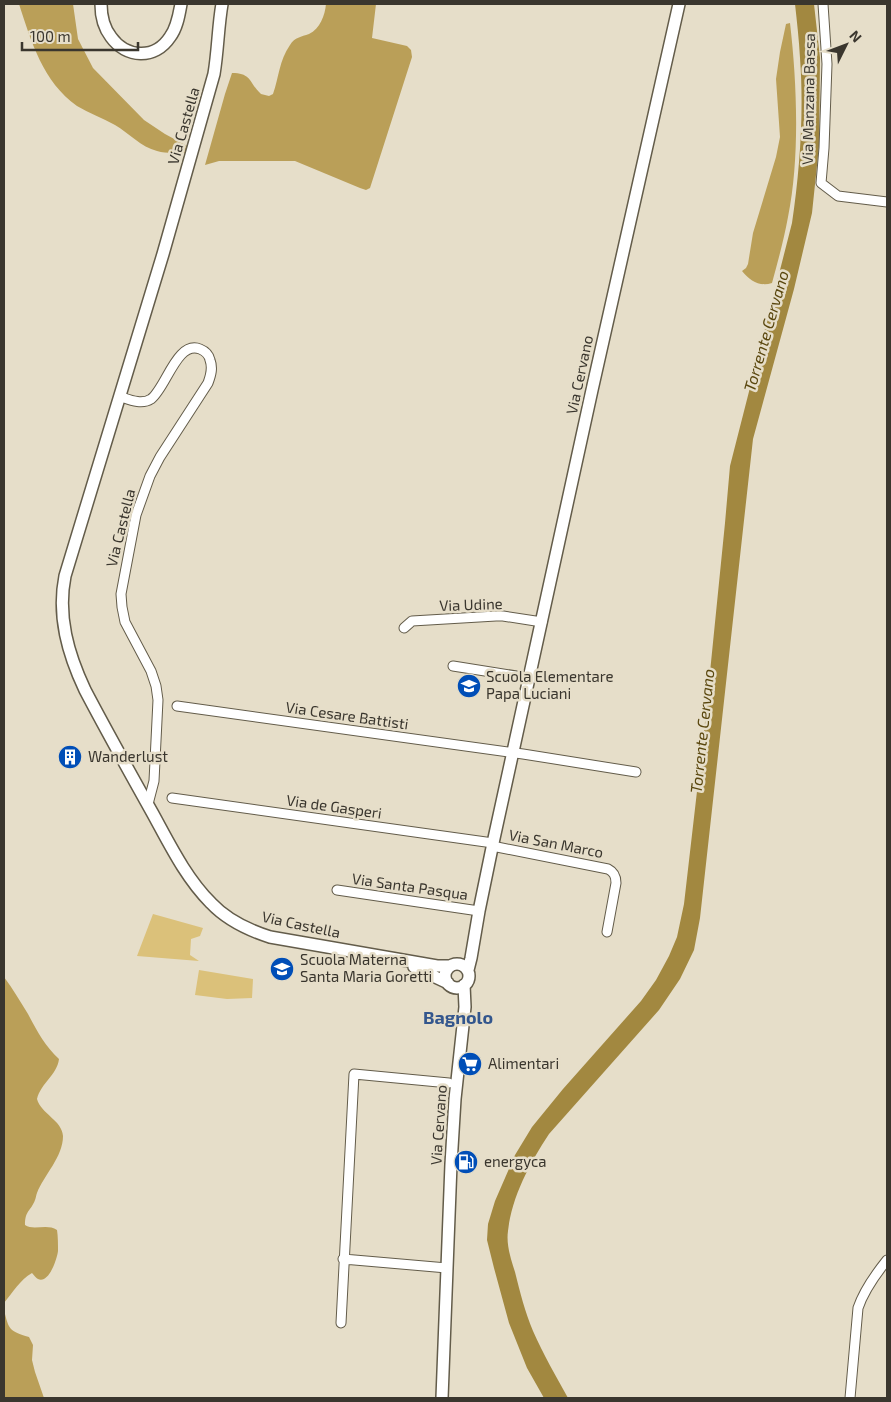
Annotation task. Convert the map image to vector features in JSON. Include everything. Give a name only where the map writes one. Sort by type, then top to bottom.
[{"type":"main road","points":[[100,4],[103,22],[111,37],[123,49],[135,54],[146,54],[158,50],[170,38],[181,4]]},
{"type":"main road","name":"Via Castella","points":[[222,4],[214,74],[163,254],[65,576],[62,611],[66,640],[80,679],[180,863],[212,904],[228,918],[270,937],[391,958]]},
{"type":"main road","name":"Via Cervano","points":[[468,970],[492,845],[679,4]]},
{"type":"main road","points":[[464,1018],[460,1002],[449,985],[445,972],[452,965],[466,957],[473,940]]},
{"type":"main road","points":[[391,958],[437,966],[463,965],[468,970],[469,977],[464,985],[457,988],[420,969],[391,958]]},
{"type":"main road","name":"Via Cervano","points":[[442,1398],[455,1099],[465,1007],[464,985]]},
{"type":"street","name":"Via Manzana Bassa","points":[[823,4],[827,64],[821,183],[838,196],[887,202]]},
{"type":"street","name":"Via Castella","points":[[120,397],[142,402],[150,400],[162,386],[177,359],[191,348],[200,349],[209,357],[212,366],[208,383],[160,457],[142,496],[130,540],[121,594],[125,622],[151,671],[158,700],[154,781],[148,804]]},
{"type":"street","name":"Via Udine","points":[[404,628],[412,622],[496,616],[542,622]]},
{"type":"street","points":[[453,666],[529,678]]},
{"type":"street","name":"Via Cesare Battisti","points":[[176,706],[513,752]]},
{"type":"street","points":[[513,752],[636,772]]},
{"type":"street","name":"Via de Gasperi","points":[[172,798],[492,845]]},
{"type":"street","name":"Via San Marco","points":[[492,845],[612,871],[616,883],[607,932]]},
{"type":"street","name":"Via Santa Pasqua","points":[[337,890],[479,911]]},
{"type":"street","name":"Via Cervano","points":[[340,1323],[354,1074],[448,1083]]},
{"type":"street","points":[[343,1259],[447,1268]]},
{"type":"street","points":[[850,1398],[858,1308],[861,1298],[887,1260]]},
{"type":"shaded area","points":[[19,4],[73,4],[78,39],[93,68],[144,120],[189,147],[188,153],[151,149],[115,125],[77,106],[65,96],[55,85],[40,60]]},
{"type":"shaded area","points":[[326,4],[376,4],[372,38],[407,46],[411,50],[412,57],[370,188],[366,190],[360,188],[295,161],[219,161],[205,165],[232,73],[238,73],[250,79],[261,94],[269,96],[273,94],[286,51],[294,40],[316,29],[323,17]]},
{"type":"shaded area","points":[[790,23],[796,95],[796,146],[792,194],[783,242],[772,283],[759,284],[748,278],[742,271],[748,264],[753,233],[776,157],[780,137],[776,79],[786,24]]},
{"type":"shaded area","points":[[153,914],[203,928],[200,936],[191,939],[190,955],[199,961],[137,956]]},
{"type":"shaded area","points":[[199,970],[253,979],[252,998],[227,999],[195,995]]},
{"type":"shaded area","points":[[4,977],[42,1038],[59,1059],[58,1065],[42,1088],[37,1099],[43,1109],[62,1130],[63,1136],[60,1151],[40,1186],[25,1220],[25,1225],[29,1227],[49,1227],[57,1230],[58,1251],[56,1259],[52,1270],[46,1278],[38,1279],[32,1273],[20,1283],[4,1303]]},
{"type":"shaded area","points":[[4,1310],[11,1329],[29,1337],[33,1345],[32,1360],[44,1398],[4,1398]]},
{"type":"water","name":"Torrente Cervano","points":[[795,4],[814,4],[820,58],[819,146],[812,213],[794,289],[753,439],[700,918],[694,950],[680,979],[659,1010],[549,1134],[535,1156],[513,1205],[508,1231],[510,1257],[530,1324],[568,1398],[544,1398],[527,1368],[509,1323],[487,1240],[488,1224],[495,1201],[515,1155],[532,1127],[641,1001],[656,980],[677,937],[684,904],[705,722],[730,466],[792,223],[795,203],[802,99],[800,51]]},
{"type":"place","name":"Scuola Elementare Papa Luciani","points":[[469,686]]},
{"type":"place","name":"Wanderlust","points":[[70,757]]},
{"type":"place","name":"Scuola Materna Santa Maria Goretti","points":[[282,969]]},
{"type":"place","name":"Alimentari","points":[[470,1064]]},
{"type":"place","name":"energyca","points":[[466,1162]]},
{"type":"district","name":"Bagnolo","points":[[458,1018]]}]
